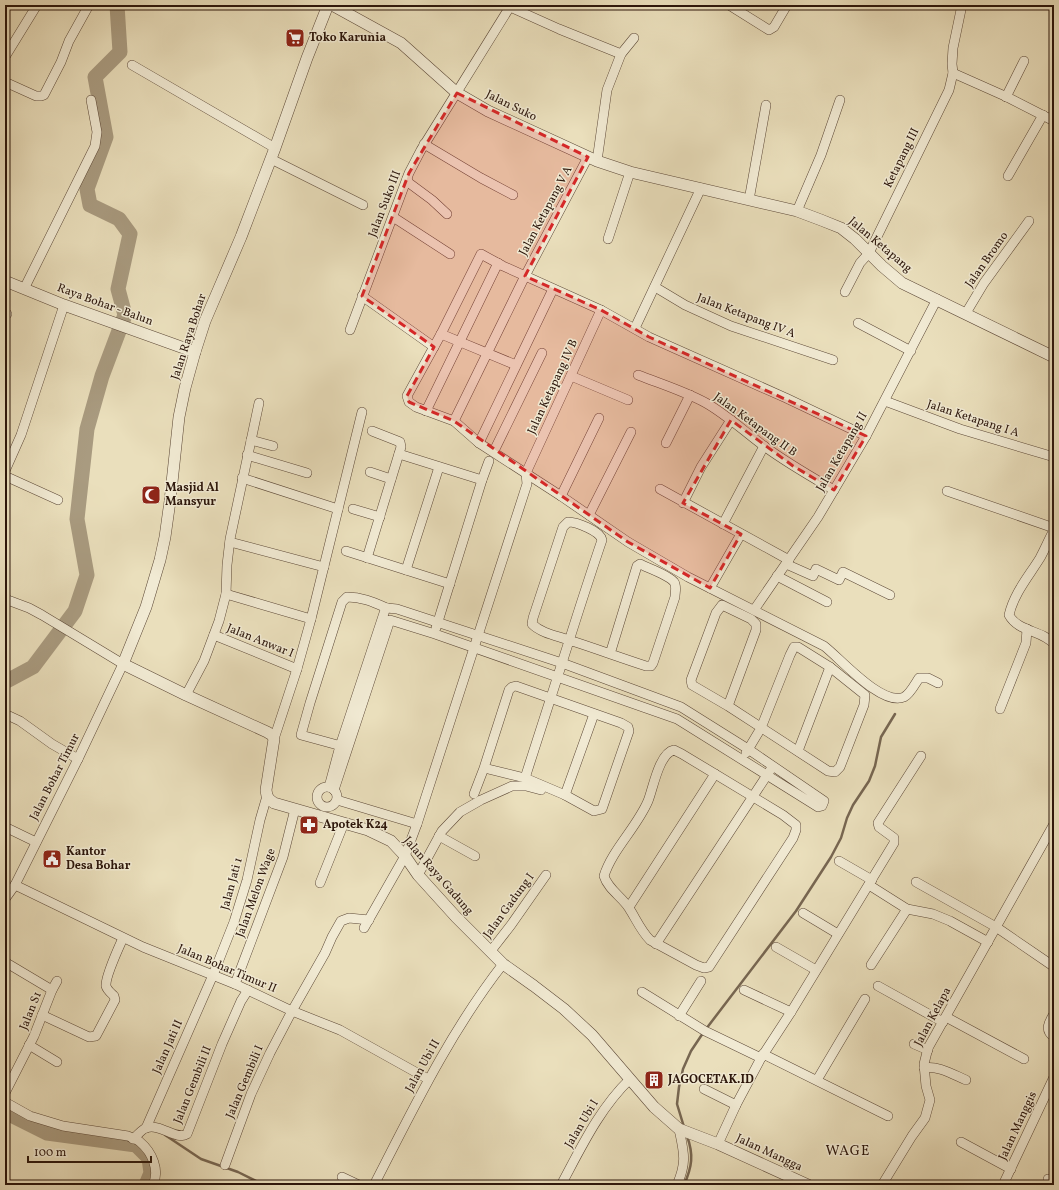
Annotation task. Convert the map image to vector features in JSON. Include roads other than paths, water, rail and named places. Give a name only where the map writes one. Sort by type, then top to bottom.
[{"type":"street","points":[[5,57],[37,5]]},
{"type":"street","points":[[5,82],[36,96],[44,95],[61,62],[69,41],[89,5]]},
{"type":"street","name":"Jalan Raya Bohar","points":[[122,664],[146,607],[160,560],[170,501],[179,418],[185,388],[195,352],[205,321],[241,237],[271,159],[307,58],[328,5]]},
{"type":"street","name":"Jalan Suko","points":[[332,5],[401,42],[457,93],[488,110],[593,159],[630,172],[701,188]]},
{"type":"street","points":[[729,5],[769,30],[774,27],[788,5]]},
{"type":"street","name":"Ketapang III","points":[[844,292],[860,263],[868,252],[949,90],[953,73],[953,48],[962,5]]},
{"type":"street","points":[[511,6],[559,29],[621,54]]},
{"type":"street","name":"Jalan Suko III","points":[[350,330],[408,174],[424,144],[511,6]]},
{"type":"street","name":"Jalan Ketapang V A","points":[[454,421],[525,276],[593,159],[607,90],[621,54],[634,38]]},
{"type":"street","points":[[1006,97],[1024,61]]},
{"type":"street","points":[[132,65],[275,148]]},
{"type":"street","points":[[953,73],[1052,120]]},
{"type":"street","points":[[24,289],[95,146],[97,132],[91,100]]},
{"type":"street","points":[[797,211],[821,155],[840,100]]},
{"type":"street","points":[[749,200],[766,105]]},
{"type":"street","points":[[1008,176],[1043,115]]},
{"type":"street","points":[[424,144],[513,195]]},
{"type":"street","points":[[271,159],[363,206]]},
{"type":"street","points":[[608,239],[630,172]]},
{"type":"street","points":[[407,179],[409,183],[432,200],[447,214]]},
{"type":"street","points":[[635,328],[701,188]]},
{"type":"street","name":"Jalan Ketapang","points":[[701,188],[797,211],[841,228],[855,239],[890,274],[902,282],[1054,357]]},
{"type":"street","points":[[393,217],[450,254]]},
{"type":"street","name":"Jalan Bromo","points":[[966,313],[984,283],[1029,221]]},
{"type":"street","points":[[866,436],[786,398],[649,337],[601,310],[525,276],[481,254],[441,334],[407,396],[409,402],[416,407],[454,421],[479,443],[494,451],[628,542],[688,577],[824,646],[837,656],[853,674],[875,690],[892,698],[902,698],[919,678],[928,678],[938,683]]},
{"type":"street","points":[[426,411],[498,263]]},
{"type":"street","name":"Raya Bohar - Balun","points":[[5,282],[195,352]]},
{"type":"street","name":"Jalan Ketapang IV A","points":[[654,287],[685,305],[731,326],[833,360]]},
{"type":"street","points":[[479,443],[553,289]]},
{"type":"street","points":[[362,296],[434,346]]},
{"type":"street","name":"Jalan Ketapang II","points":[[754,610],[818,517],[866,436],[937,299]]},
{"type":"street","points":[[5,471],[21,435],[64,305]]},
{"type":"street","name":"Jalan Ketapang IV B","points":[[364,928],[405,856],[418,824],[527,484],[526,473],[601,310]]},
{"type":"street","points":[[858,323],[910,351]]},
{"type":"street","points":[[441,334],[516,365]]},
{"type":"street","points":[[494,451],[542,353]]},
{"type":"street","name":"Jalan Ketapang II B","points":[[638,375],[690,395],[705,403],[732,420],[764,446],[793,466],[834,490]]},
{"type":"street","points":[[571,376],[628,400]]},
{"type":"street","points":[[666,443],[690,395]]},
{"type":"street","name":"Jalan Ketapang I A","points":[[885,401],[960,429],[1054,457]]},
{"type":"street","points":[[186,695],[204,661],[214,635],[226,594],[231,559],[230,542],[242,478],[260,403]]},
{"type":"street","points":[[267,796],[266,790],[274,739],[297,669],[311,619],[362,412]]},
{"type":"street","points":[[561,496],[599,418]]},
{"type":"street","points":[[683,503],[701,467],[732,420]]},
{"type":"street","points":[[367,558],[401,447],[400,442],[372,431]]},
{"type":"street","points":[[589,515],[631,432]]},
{"type":"street","points":[[251,440],[273,446]]},
{"type":"street","points":[[723,524],[764,446]]},
{"type":"street","points":[[399,454],[482,480]]},
{"type":"street","points":[[247,455],[307,473]]},
{"type":"street","points":[[435,634],[489,461]]},
{"type":"street","points":[[406,570],[440,467]]},
{"type":"street","points":[[370,472],[391,479]]},
{"type":"street","points":[[5,476],[58,500]]},
{"type":"street","points":[[242,478],[338,509]]},
{"type":"street","points":[[660,489],[813,576],[816,569],[839,580],[843,572],[890,595]]},
{"type":"street","points":[[947,491],[1054,529],[1041,557],[1021,587],[1011,606],[1009,614],[1011,619],[1027,629],[1038,633],[1054,644]]},
{"type":"street","points":[[353,509],[380,517]]},
{"type":"street","points":[[524,778],[562,663],[569,640],[602,537],[576,522],[568,522],[563,527],[533,618],[532,624],[540,631],[569,640],[610,654],[646,666],[652,665],[675,597],[676,588],[674,582],[670,578],[640,564],[637,566],[610,654]]},
{"type":"street","points":[[710,588],[741,534]]},
{"type":"street","points":[[230,542],[324,567]]},
{"type":"street","points":[[346,551],[450,584]]},
{"type":"street","points":[[777,576],[827,602]]},
{"type":"street","points":[[226,594],[311,619]]},
{"type":"street","points":[[343,747],[301,735],[342,602],[347,597],[357,597],[387,608],[397,609],[562,663],[682,707],[824,800],[824,804],[818,808],[677,719],[435,634],[390,620],[366,680]]},
{"type":"street","points":[[5,600],[29,608],[57,623],[122,664],[267,732],[272,735],[274,739]]},
{"type":"street","points":[[728,706],[756,630],[756,624],[750,619],[722,605],[716,613],[691,682],[694,686],[728,706],[761,728],[828,771],[835,772],[840,767],[864,705],[865,695],[864,692],[830,667],[798,647],[794,647],[761,728],[742,759]]},
{"type":"street","points":[[331,789],[343,747],[366,680],[387,608]]},
{"type":"street","points":[[1000,709],[1026,643],[1027,629]]},
{"type":"street","name":"Jalan Anwar I","points":[[214,635],[297,669]]},
{"type":"street","name":"Jalan Bohar Timur","points":[[5,899],[16,885],[78,759],[122,664]]},
{"type":"street","points":[[798,751],[830,667]]},
{"type":"street","points":[[474,794],[484,768],[508,690],[512,687],[516,686],[621,723],[628,727],[629,731],[602,809],[598,811],[594,811],[565,795],[524,778],[484,768]]},
{"type":"street","points":[[618,698],[622,686]]},
{"type":"street","points":[[677,719],[682,707]]},
{"type":"street","points":[[5,714],[78,759]]},
{"type":"street","points":[[565,795],[594,714]]},
{"type":"street","points":[[674,750],[715,774],[794,822],[796,825],[796,830],[708,967],[704,968],[696,966],[656,944],[644,935],[629,907],[606,882],[604,876],[617,851],[644,811],[659,768],[666,754],[674,750]]},
{"type":"street","points":[[718,1144],[736,1105],[762,1056],[791,1012],[894,843],[895,840],[879,827],[878,823],[921,756]]},
{"type":"street","points":[[656,944],[773,766]]},
{"type":"street","points":[[629,907],[715,774]]},
{"type":"street","points":[[418,875],[442,831],[460,812],[481,800],[512,786],[526,786],[551,794]]},
{"type":"street","points":[[322,789],[331,789],[336,793],[337,800],[325,812],[318,801],[318,794],[322,789]]},
{"type":"street","name":"Jalan Raya Gadung","points":[[267,796],[274,803],[296,809],[325,812],[344,823],[368,830],[391,841],[405,856],[418,875],[490,952],[502,964],[534,986],[592,1035],[654,1107],[682,1130],[718,1144]]},
{"type":"street","name":"Jalan Jati 1","points":[[212,975],[234,922],[245,887],[267,796]]},
{"type":"street","points":[[337,800],[418,824]]},
{"type":"street","name":"Jalan Melon Wage","points":[[235,984],[283,857],[296,809]]},
{"type":"street","points":[[320,884],[344,823]]},
{"type":"street","name":"Jalan Kelapa","points":[[882,1185],[912,1136],[925,1118],[930,1100],[926,1086],[924,1068],[928,1050],[1054,824]]},
{"type":"street","points":[[5,828],[36,842]]},
{"type":"street","points":[[439,836],[475,856]]},
{"type":"street","points":[[839,861],[907,909],[933,914],[950,921],[988,942]]},
{"type":"street","name":"Jalan Gadung I","points":[[490,952],[546,875]]},
{"type":"street","points":[[916,882],[996,927],[1053,966]]},
{"type":"street","name":"Jalan Bohar Timur II","points":[[16,885],[123,938],[235,984],[292,1011],[340,1030],[428,1079]]},
{"type":"street","points":[[871,965],[907,909]]},
{"type":"street","points":[[803,913],[838,934]]},
{"type":"street","name":"Jalan Gembili I","points":[[225,1165],[251,1094],[292,1011],[325,953],[341,921],[349,918],[369,920]]},
{"type":"street","points":[[42,1015],[89,1037],[96,1036],[114,1002],[114,996],[107,988],[106,981],[123,938]]},
{"type":"street","points":[[776,947],[816,970]]},
{"type":"street","points":[[5,962],[52,990]]},
{"type":"street","name":"Jalan Ubi II","points":[[374,1185],[428,1079],[458,1028],[502,964]]},
{"type":"street","name":"Jalan Jati II","points":[[146,1128],[212,975]]},
{"type":"street","name":"Jalan S1","points":[[5,1093],[29,1045],[57,981]]},
{"type":"street","points":[[679,1016],[701,981]]},
{"type":"street","points":[[878,986],[1024,1060]]},
{"type":"street","name":"Jalan Gembili II","points":[[146,1128],[163,1129],[179,1137],[183,1137],[187,1134],[222,1044],[241,1001],[248,990]]},
{"type":"street","points":[[744,990],[791,1012]]},
{"type":"street","points":[[642,992],[705,1031],[817,1080],[888,1116]]},
{"type":"street","points":[[817,1080],[865,999]]},
{"type":"street","points":[[1054,1014],[1048,1024],[1048,1030],[1054,1037]]},
{"type":"street","points":[[914,1044],[928,1050]]},
{"type":"street","points":[[29,1045],[57,1062]]},
{"type":"street","points":[[924,1068],[930,1067],[943,1070],[966,1080]]},
{"type":"street","name":"Jalan Manggis","points":[[1003,1185],[1054,1078]]},
{"type":"street","name":"Jalan Ubi I","points":[[561,1185],[593,1125],[615,1093],[630,1079]]},
{"type":"street","points":[[704,1089],[736,1105]]},
{"type":"street","points":[[5,1102],[30,1116],[63,1126],[128,1136],[137,1140],[150,1155],[156,1167],[156,1177],[153,1185]]},
{"type":"street","points":[[137,1140],[146,1128]]},
{"type":"street","points":[[677,1185],[684,1164],[682,1130]]},
{"type":"street","points":[[961,1142],[1011,1169]]},
{"type":"street","name":"Jalan Mangga","points":[[718,1144],[808,1185]]},
{"type":"street","points":[[342,1177],[353,1184]]},
{"type":"waterway","points":[[5,682],[33,667],[75,611],[87,575],[77,519],[87,429],[102,376],[125,315],[118,289],[130,234],[119,219],[90,205],[87,189],[106,137],[95,77],[120,52],[117,5]]},
{"type":"waterway","points":[[706,1029],[796,911],[831,857],[841,838],[853,805],[869,781],[875,766],[881,737],[895,714]]},
{"type":"waterway","points":[[684,1127],[677,1104],[679,1087],[683,1069],[691,1051],[703,1033]]},
{"type":"waterway","points":[[5,1112],[47,1133],[136,1145],[149,1158],[151,1173],[146,1185]]},
{"type":"waterway","points":[[165,1135],[201,1159],[238,1172],[264,1185]]},
{"type":"waterway","points":[[684,1185],[691,1161],[691,1149],[687,1136]]},
{"type":"place","name":"Toko Karunia","points":[[295,38]]},
{"type":"place","name":"Masjid Al Mansyur","points":[[151,495]]},
{"type":"place","name":"Apotek K24","points":[[309,825]]},
{"type":"place","name":"Kantor Desa Bohar","points":[[52,859]]},
{"type":"place","name":"JAGOCETAK.ID","points":[[654,1080]]},
{"type":"district","name":"WAGE","points":[[848,1151]]}]
